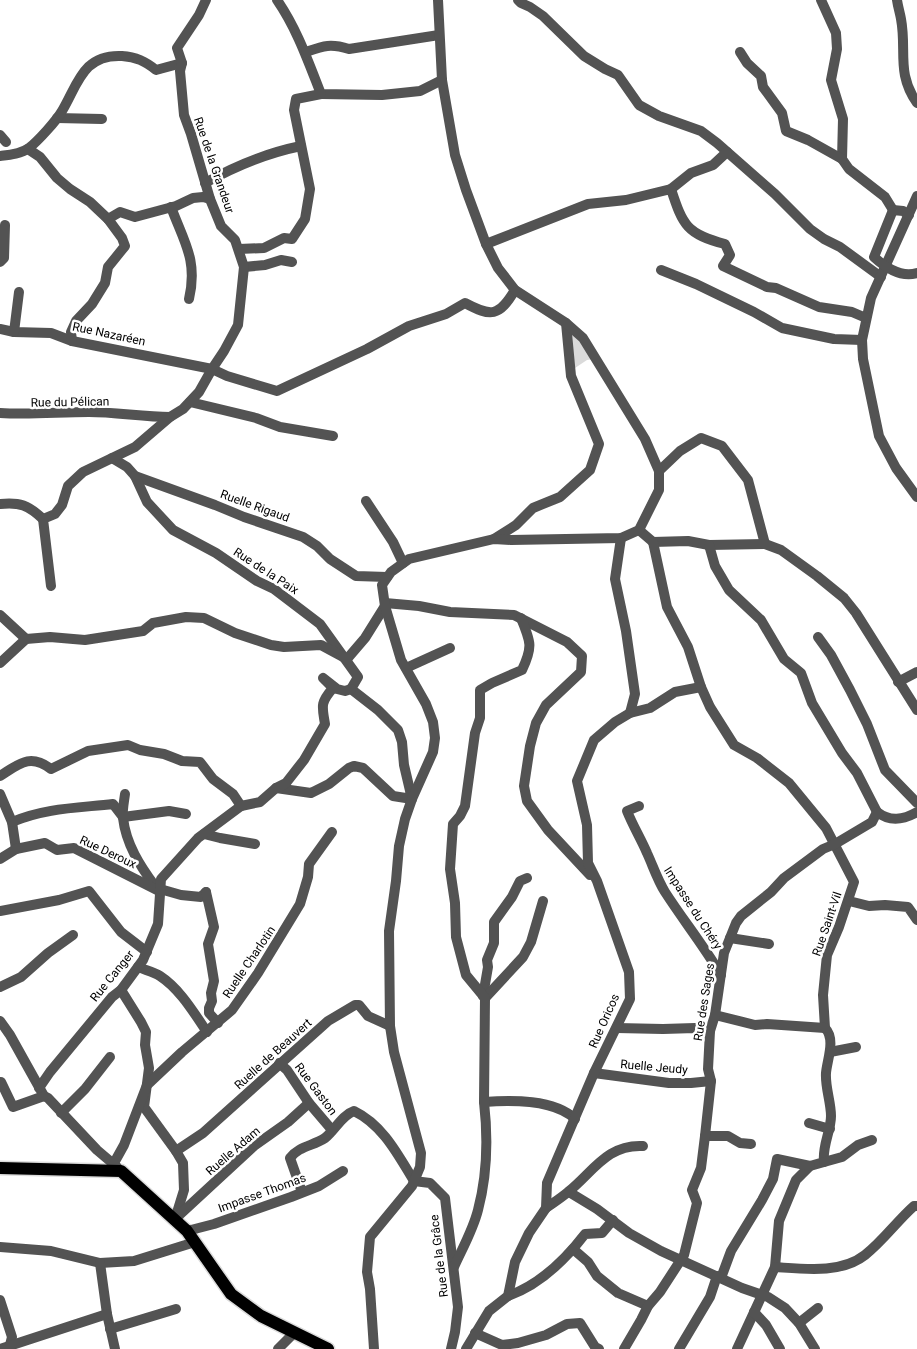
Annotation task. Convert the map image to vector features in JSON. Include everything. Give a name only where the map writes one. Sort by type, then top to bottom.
[{"type":"main road","points":[[0,1168],[117,1167],[187,1231],[232,1294],[261,1316],[328,1349]]},
{"type":"street","name":"Rue de la Grandeur","points":[[43,519],[55,514],[62,505],[68,486],[83,472],[134,447],[170,417],[184,409],[199,392],[238,326],[244,266],[235,240],[221,226],[210,199],[184,116],[180,70],[182,62],[177,48],[206,0]]},
{"type":"street","points":[[277,0],[289,18],[306,52],[321,94]]},
{"type":"street","points":[[374,1349],[367,1272],[370,1237],[405,1196],[420,1167],[421,1153],[394,1052],[390,1026],[389,930],[399,846],[405,819],[412,799],[434,752],[435,738],[433,722],[426,704],[401,660],[385,604],[382,585],[387,577],[409,559],[494,539],[621,538],[639,530],[659,490],[659,471],[644,439],[583,338],[566,323],[515,290],[498,268],[486,244],[455,155],[442,80],[438,0]]},
{"type":"street","points":[[518,0],[543,16],[584,56],[618,75],[639,105],[659,116],[701,132],[775,194],[810,229],[840,247],[881,277]]},
{"type":"street","points":[[821,0],[836,33],[837,49],[830,80],[843,119],[842,159]]},
{"type":"street","points":[[897,0],[901,20],[902,62],[911,94],[917,103]]},
{"type":"street","points":[[306,52],[326,46],[336,45],[349,49],[439,35]]},
{"type":"street","points":[[740,52],[747,63],[761,76],[763,87],[782,113],[786,131],[808,140],[842,159],[849,169],[885,197],[893,210]]},
{"type":"street","points":[[0,156],[11,155],[28,149],[58,118],[80,75],[100,59],[117,56],[131,57],[146,61],[156,70],[182,62]]},
{"type":"street","points":[[239,249],[264,248],[284,238],[292,239],[305,219],[310,189],[294,110],[296,99],[321,94],[382,95],[420,90],[442,80]]},
{"type":"street","points":[[58,118],[102,119]]},
{"type":"street","points":[[205,183],[254,160],[301,146]]},
{"type":"street","points":[[28,149],[40,157],[57,178],[90,202],[108,219],[126,246],[108,268],[105,283],[96,297],[76,321],[71,332],[72,341]]},
{"type":"street","points":[[486,244],[588,204],[618,201],[671,189],[691,173],[714,165],[727,152]]},
{"type":"street","points":[[671,189],[684,222],[694,233],[703,238],[725,244],[730,255],[723,266],[767,287],[776,288],[819,307],[852,312],[866,318]]},
{"type":"street","points":[[917,196],[871,298],[862,340],[863,359],[880,436],[896,468],[917,496]]},
{"type":"street","points":[[108,219],[120,212],[135,217],[171,207],[193,198],[203,197],[210,199]]},
{"type":"street","points":[[171,207],[186,240],[191,257],[192,284],[189,299]]},
{"type":"street","points":[[893,210],[903,211],[909,215]]},
{"type":"street","points":[[893,210],[874,257],[886,268],[903,274],[917,273]]},
{"type":"street","points":[[0,262],[4,258],[5,225]]},
{"type":"street","points":[[244,266],[265,266],[281,260],[292,262]]},
{"type":"street","points":[[661,270],[696,284],[782,328],[834,339],[862,340]]},
{"type":"street","name":"Rue Nazaréen","points":[[0,329],[14,332],[51,333],[72,341],[212,369],[227,376],[277,391],[367,349],[408,326],[446,314],[465,303],[490,314],[505,307],[515,290]]},
{"type":"street","points":[[14,332],[19,292]]},
{"type":"street","points":[[494,539],[516,525],[533,508],[560,497],[590,470],[599,444],[571,376],[566,323]]},
{"type":"street","points":[[190,402],[256,418],[280,427],[333,436]]},
{"type":"street","name":"Rue du Pélican","points":[[0,413],[33,415],[90,412],[170,417]]},
{"type":"street","points":[[659,471],[680,451],[701,438],[722,446],[748,480],[765,544]]},
{"type":"street","name":"Ruelle Rigaud","points":[[112,458],[127,467],[135,476],[303,537],[317,546],[330,559],[356,576],[387,577]]},
{"type":"street","name":"Rue de la Paix","points":[[135,476],[147,502],[173,530],[216,553],[257,581],[274,589],[320,624],[347,659],[358,677],[351,689]]},
{"type":"street","points":[[366,501],[393,542],[403,563]]},
{"type":"street","points":[[0,504],[25,505],[43,519],[50,586]]},
{"type":"street","points":[[639,530],[653,542],[688,541],[709,545],[765,544],[781,550],[844,598],[856,613],[917,710]]},
{"type":"street","points":[[621,538],[615,578],[626,631],[635,694],[630,714]]},
{"type":"street","name":"Rue Saint-Vil","points":[[653,542],[667,607],[688,647],[701,688],[710,707],[734,745],[757,758],[789,783],[826,828],[854,882],[849,901],[827,955],[823,995],[824,1028],[828,1031],[830,1052],[826,1075],[831,1115],[830,1129],[823,1156],[824,1162]]},
{"type":"street","points":[[709,545],[715,566],[729,590],[761,620],[784,659],[801,674],[820,718],[856,773],[876,812],[885,818],[900,819],[917,812]]},
{"type":"street","points":[[0,663],[26,639],[50,637],[85,640],[143,631],[153,624],[186,617],[204,618],[234,632],[271,645],[284,647],[321,645],[347,659],[365,638],[385,604]]},
{"type":"street","points":[[385,604],[419,606],[450,612],[514,615],[567,642],[579,653],[582,659],[581,672],[546,704],[536,723],[530,746],[524,786],[527,801],[548,830],[597,880]]},
{"type":"street","points":[[0,615],[26,639]]},
{"type":"street","points":[[484,997],[466,975],[456,937],[455,904],[450,869],[453,824],[460,816],[466,800],[475,733],[480,718],[480,690],[522,670],[528,655],[530,640],[521,618]]},
{"type":"street","points":[[818,637],[831,655],[850,690],[867,724],[885,770],[917,803]]},
{"type":"street","points":[[406,668],[450,648]]},
{"type":"street","points":[[898,682],[917,672]]},
{"type":"street","name":"Rue Canger","points":[[41,1092],[75,1041],[112,997],[121,990],[147,952],[158,924],[160,879],[198,838],[241,806],[260,802],[276,788],[286,783],[304,760],[325,724],[322,709],[323,699],[333,688],[323,678],[338,689],[345,691],[351,689]]},
{"type":"street","name":"Rue Oricos","points":[[546,1208],[547,1183],[594,1073],[630,999],[629,972],[597,880],[588,863],[587,825],[577,781],[594,740],[614,722],[630,714],[650,708],[675,692],[701,688]]},
{"type":"street","points":[[351,689],[378,710],[398,730],[402,742],[404,765],[412,799]]},
{"type":"street","points":[[0,776],[25,761],[43,762],[51,769],[88,751],[128,744],[140,750],[164,754],[182,761],[200,762],[213,779],[233,794],[241,806]]},
{"type":"street","points":[[276,788],[310,793],[329,784],[354,766],[363,768],[393,796],[412,799]]},
{"type":"street","points":[[0,794],[12,822],[16,849]]},
{"type":"street","points":[[125,794],[123,817],[127,834],[138,863],[159,891]]},
{"type":"street","points":[[12,822],[28,815],[56,809],[113,804],[123,817]]},
{"type":"street","name":"Impasse du Chéry","points":[[639,806],[627,811],[633,828],[646,851],[658,879],[721,975]]},
{"type":"street","points":[[123,817],[169,810],[186,814]]},
{"type":"street","name":"Rue des Sages","points":[[624,1349],[648,1306],[660,1292],[681,1260],[697,1203],[692,1190],[702,1168],[711,1081],[708,1069],[710,1031],[715,1015],[724,953],[736,923],[741,916],[771,892],[784,878],[823,849],[872,822],[876,812]]},
{"type":"street","name":"Ruelle Charlotin","points":[[117,1167],[147,1085],[182,1052],[232,1010],[281,937],[300,904],[308,877],[309,864],[332,832]]},
{"type":"street","points":[[204,834],[255,844]]},
{"type":"street","name":"Rue Deroux","points":[[0,858],[16,849],[46,843],[58,850],[74,848],[159,891],[160,889],[181,895],[201,897],[206,892],[207,904],[214,927],[208,944],[214,981],[209,1013],[218,1022]]},
{"type":"street","points":[[454,1267],[478,1211],[485,1171],[484,997],[488,967],[487,960],[494,944],[494,922],[512,898],[520,881],[527,878]]},
{"type":"street","points":[[0,911],[59,900],[89,891],[121,932],[147,952]]},
{"type":"street","points":[[484,997],[523,957],[531,942],[532,933],[544,901]]},
{"type":"street","points":[[849,901],[869,906],[908,907],[917,920]]},
{"type":"street","points":[[0,987],[21,977],[48,953],[73,935]]},
{"type":"street","points":[[730,938],[769,944]]},
{"type":"street","points":[[138,967],[160,976],[170,985],[181,996],[208,1032]]},
{"type":"street","points":[[121,990],[146,1032],[149,1068],[144,1107],[176,1151],[182,1163],[184,1190],[174,1219]]},
{"type":"street","name":"Ruelle de Beauvert","points":[[176,1151],[203,1133],[328,1020],[355,1005],[362,1007],[368,1016],[390,1026]]},
{"type":"street","points":[[715,1015],[754,1025],[767,1024],[824,1028]]},
{"type":"street","points":[[0,1021],[10,1035],[41,1092],[97,1150],[117,1167]]},
{"type":"street","points":[[616,1028],[696,1028],[710,1031]]},
{"type":"street","points":[[830,1052],[856,1047]]},
{"type":"street","points":[[61,1113],[85,1089],[110,1057]]},
{"type":"street","name":"Rue Gaston","points":[[279,1063],[287,1070],[309,1103],[332,1130]]},
{"type":"street","name":"Ruelle Jeudy","points":[[594,1073],[668,1083],[711,1081]]},
{"type":"street","points":[[1,1082],[13,1107],[41,1092]]},
{"type":"street","points":[[484,1102],[529,1102],[569,1113],[575,1118]]},
{"type":"street","name":"Ruelle Adam","points":[[174,1219],[254,1146],[288,1122],[309,1103]]},
{"type":"street","points":[[302,1192],[290,1158],[297,1150],[325,1137],[348,1113],[354,1111],[362,1114],[394,1147],[414,1181]]},
{"type":"street","points":[[809,1123],[830,1129]]},
{"type":"street","points":[[705,1136],[728,1136],[740,1143],[751,1144]]},
{"type":"street","points":[[678,1349],[710,1296],[731,1252],[773,1179],[777,1159],[810,1166],[842,1156],[858,1144],[872,1140]]},
{"type":"street","points":[[508,1296],[518,1255],[546,1208],[569,1192],[607,1155],[629,1146],[643,1146]]},
{"type":"street","points":[[737,1349],[776,1267],[779,1221],[796,1180],[810,1166]]},
{"type":"street","name":"Impasse Thomas","points":[[187,1231],[236,1216],[319,1186],[343,1172]]},
{"type":"street","name":"Rue de la Grâce","points":[[414,1181],[430,1182],[446,1198],[458,1307],[451,1349]]},
{"type":"street","points":[[569,1192],[629,1233],[681,1260],[742,1288],[763,1295],[785,1308],[799,1323],[815,1349]]},
{"type":"street","points":[[776,1267],[817,1269],[834,1267],[854,1261],[865,1255],[905,1214],[914,1206],[917,1206]]},
{"type":"street","points":[[466,1349],[488,1311],[508,1296],[523,1291],[552,1268],[573,1249],[585,1234],[602,1233],[612,1220]]},
{"type":"street","points":[[0,1247],[51,1251],[100,1263],[134,1260],[195,1242]]},
{"type":"street","points":[[573,1249],[588,1262],[597,1276],[618,1293],[648,1306]]},
{"type":"street","points":[[100,1263],[106,1314],[115,1349]]},
{"type":"street","points":[[0,1300],[12,1337],[7,1348]]},
{"type":"street","points":[[799,1323],[818,1308]]},
{"type":"street","points":[[110,1329],[176,1309]]},
{"type":"street","points":[[754,1312],[766,1325],[780,1349]]},
{"type":"street","points":[[7,1348],[106,1314]]},
{"type":"street","points":[[475,1333],[502,1345],[518,1344],[546,1335],[567,1324],[580,1323],[595,1347],[599,1349]]},
{"type":"street","points":[[278,1349],[294,1333]]},
{"type":"shaded area","points":[[570,331],[578,338],[594,359],[587,360],[575,368]]}]
